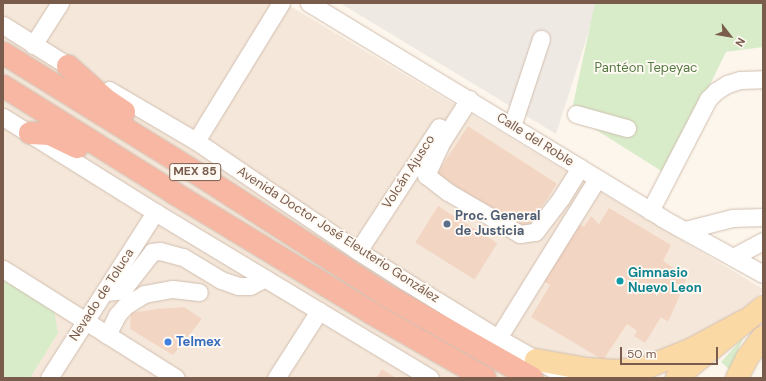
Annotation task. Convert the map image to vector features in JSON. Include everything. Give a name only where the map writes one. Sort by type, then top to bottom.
[{"type":"highway","name":"Avenida Doctor José Eleuterio González","points":[[3,54],[198,174],[384,294],[534,369]]},
{"type":"highway","points":[[68,66],[105,99],[166,138],[188,159],[198,174]]},
{"type":"highway","name":"MEX 85","points":[[3,86],[174,193],[372,313],[485,378]]},
{"type":"highway","points":[[30,133],[50,134],[59,137],[153,193],[163,195],[174,193]]},
{"type":"main road","points":[[680,378],[744,321],[763,307]]},
{"type":"main road","points":[[534,369],[616,371],[646,368],[692,348],[744,321]]},
{"type":"main road","points":[[737,378],[747,358],[763,337]]},
{"type":"main road","points":[[753,378],[763,344]]},
{"type":"street","points":[[33,45],[60,3]]},
{"type":"street","points":[[196,141],[281,3]]},
{"type":"street","name":"Calle del Roble","points":[[309,3],[465,96],[597,179],[763,274]]},
{"type":"street","name":"Avenida Doctor José Eleuterio González","points":[[3,26],[196,141],[358,251],[498,338],[534,369],[567,377]]},
{"type":"street","points":[[512,126],[541,39]]},
{"type":"street","points":[[650,210],[708,99],[716,90],[727,84],[740,80],[763,79]]},
{"type":"street","points":[[465,96],[426,175],[448,192],[520,234],[535,232],[561,198],[580,168]]},
{"type":"street","name":"Volcán Ajusco","points":[[358,251],[465,96]]},
{"type":"street","points":[[576,114],[627,128]]},
{"type":"street","points":[[3,116],[155,212],[430,378]]},
{"type":"street","points":[[498,338],[597,179]]},
{"type":"street","name":"Nevado de Toluca","points":[[49,378],[155,212]]},
{"type":"street","points":[[685,230],[732,218],[763,217]]},
{"type":"street","points":[[734,257],[763,241]]},
{"type":"street","points":[[104,292],[117,291],[124,288],[152,252],[160,251],[183,257],[221,280],[238,286],[250,286],[265,278]]},
{"type":"street","points":[[3,270],[176,378]]},
{"type":"street","points":[[107,335],[117,315],[125,306],[144,294],[173,289],[199,292]]},
{"type":"street","points":[[276,378],[319,312]]},
{"type":"shaded area","points":[[3,3],[285,3],[763,289],[763,291],[694,351],[649,378],[3,378]]},
{"type":"shaded area","points":[[340,3],[596,3],[593,18],[556,134]]},
{"type":"green space","name":"Pantéon Tepeyac","points":[[595,3],[763,3],[763,47],[726,52],[666,174],[571,114]]},
{"type":"green space","points":[[3,280],[54,310],[58,333],[30,378],[3,378]]},
{"type":"green space","points":[[743,338],[730,370],[721,362]]},
{"type":"building","points":[[468,126],[557,184],[526,232],[437,174]]},
{"type":"building","name":"Proc. General de Justicia","points":[[438,206],[497,243],[475,280],[415,242]]},
{"type":"building","points":[[609,208],[671,245],[663,261],[685,275],[686,280],[683,285],[675,283],[674,292],[680,295],[668,322],[661,317],[645,343],[634,336],[637,331],[627,324],[603,360],[531,317],[550,285],[543,281],[578,223],[584,227],[591,216],[599,224]]},
{"type":"building","name":"Telmex","points":[[184,307],[202,319],[173,355],[130,329],[131,313]]},
{"type":"building","points":[[382,369],[396,378],[376,378]]},
{"type":"place","name":"Proc. General de Justicia","points":[[447,224]]},
{"type":"place","name":"Gimnasio Nuevo Leon","points":[[620,281]]},
{"type":"place","name":"Telmex","points":[[168,342]]}]
